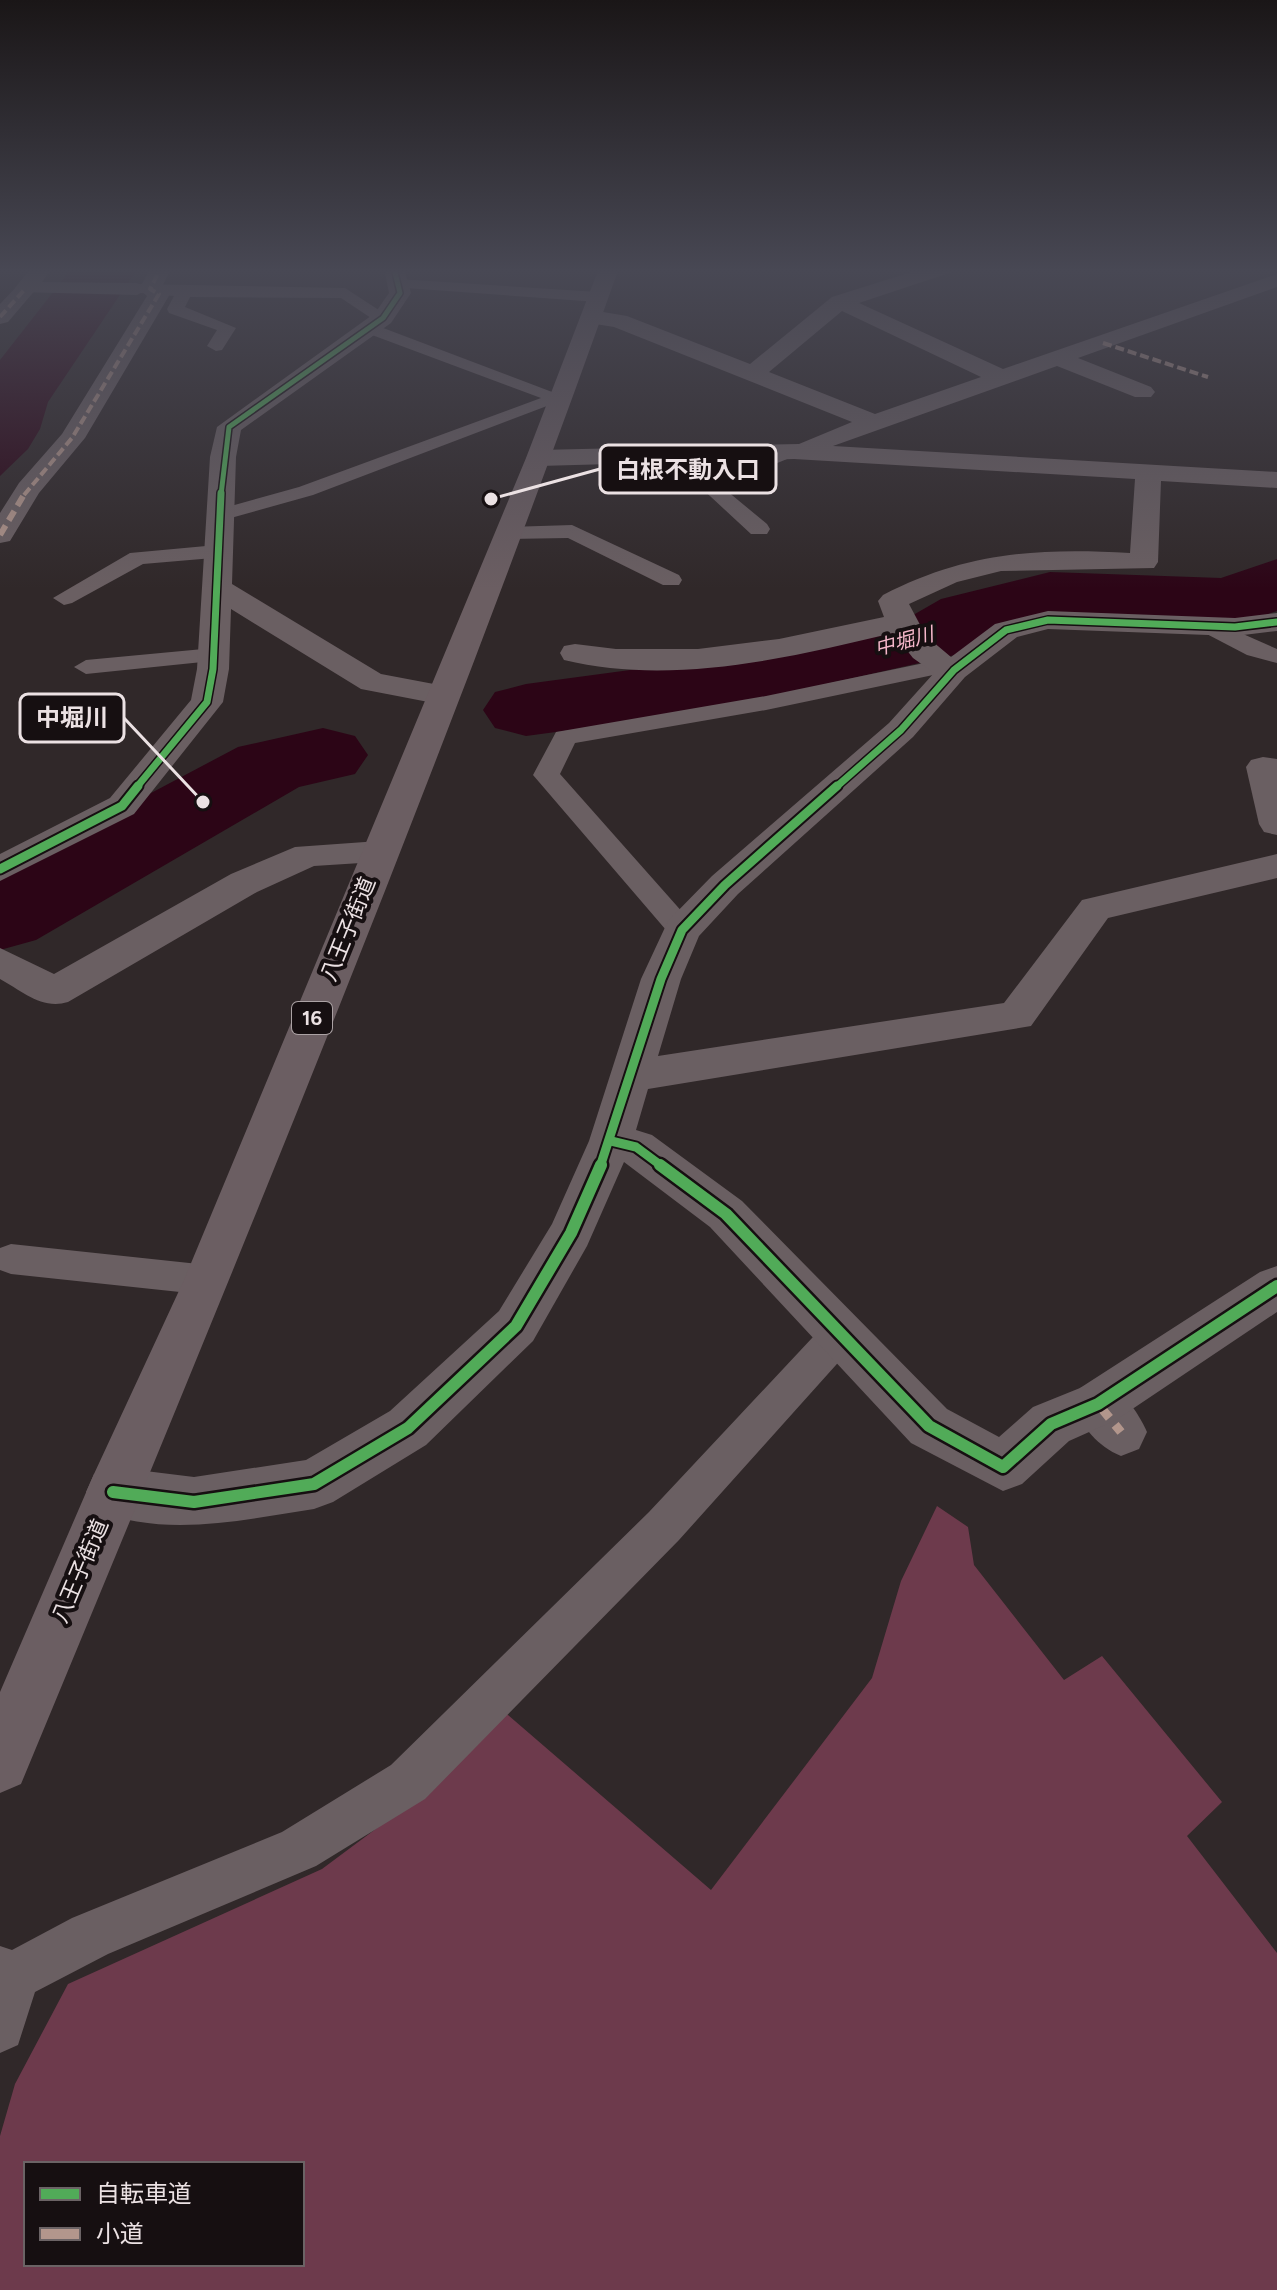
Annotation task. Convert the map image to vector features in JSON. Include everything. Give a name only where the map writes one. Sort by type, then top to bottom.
[{"type":"highway","name":"八王子街道","points":[[0,1763],[113,1492],[208,1280],[539,458],[568,375]]},
{"type":"street","points":[[0,535],[28,489],[72,438],[110,375]]},
{"type":"street","points":[[0,869],[122,806],[207,702],[219,589],[217,552],[223,457],[229,427],[300,375]]},
{"type":"street","points":[[751,375],[874,422]]},
{"type":"street","points":[[996,375],[1001,377]]},
{"type":"street","points":[[789,452],[1008,375]]},
{"type":"street","points":[[1100,375],[1143,392]]},
{"type":"street","points":[[539,458],[789,452],[1277,480]]},
{"type":"street","points":[[940,668],[899,623],[893,601],[952,573],[998,562],[1066,558],[1144,562],[1148,474]]},
{"type":"street","points":[[219,589],[372,682],[444,695]]},
{"type":"street","points":[[113,1492],[194,1502],[314,1484],[408,1428],[516,1326],[571,1233],[611,1141],[661,979],[682,930],[725,885],[901,730],[940,668],[1006,630],[1048,620],[1209,626],[1277,622]]},
{"type":"street","points":[[575,653],[611,659],[675,661],[806,645],[899,623]]},
{"type":"street","points":[[1277,769],[1263,767],[1277,824]]},
{"type":"street","points":[[0,961],[54,992],[244,883],[308,855],[379,853]]},
{"type":"street","points":[[632,1076],[1017,1016],[1095,909],[1277,866]]},
{"type":"street","points":[[611,1141],[636,1147],[726,1214],[929,1426],[1003,1467],[1051,1424],[1110,1418],[1277,1286]]},
{"type":"lane","points":[[503,375],[559,398]]},
{"type":"lane","points":[[220,515],[294,497],[465,430],[559,398]]},
{"type":"lane","points":[[759,529],[707,484],[789,452]]},
{"type":"lane","points":[[508,533],[572,531],[671,580]]},
{"type":"lane","points":[[64,598],[138,558],[217,552]]},
{"type":"lane","points":[[1209,626],[1255,650],[1277,656]]},
{"type":"lane","points":[[86,667],[214,655]]},
{"type":"lane","points":[[682,930],[546,775],[565,737],[766,703],[940,668]]},
{"type":"lane","points":[[11,1259],[208,1280]]},
{"type":"lane","points":[[0,2027],[7,1974],[299,1849],[408,1782],[664,1526],[840,1334]]},
{"type":"shaded area","points":[[0,375],[66,375],[48,402],[40,429],[28,449],[0,476]]},
{"type":"shaded area","points":[[937,1506],[968,1527],[974,1565],[1064,1680],[1102,1656],[1222,1802],[1187,1836],[1277,1953],[1277,2290],[0,2290],[0,2136],[15,2084],[68,1984],[322,1869],[416,1799],[501,1709],[711,1890],[872,1678],[901,1581]]},
{"type":"waterway","name":"中堀川","points":[[526,710],[697,687],[835,659],[935,636],[969,616],[1050,596],[1232,602],[1277,582]]},
{"type":"waterway","name":"中堀川","points":[[0,916],[270,766],[323,755]]},
{"type":"marked path","points":[[0,535],[28,489],[72,438],[110,375]]},
{"type":"marked path","points":[[1201,375],[1208,377]]},
{"type":"marked path","points":[[1098,1404],[1121,1432]]},
{"type":"cycle path","points":[[0,869],[122,806],[207,702],[213,669],[223,457],[229,427],[303,375]]},
{"type":"cycle path","points":[[113,1492],[194,1502],[314,1484],[408,1428],[516,1326],[571,1233],[611,1141],[661,979],[682,930],[725,885],[901,730],[954,670],[1006,630],[1048,620],[1235,627],[1277,622]]},
{"type":"cycle path","points":[[611,1141],[636,1147],[726,1214],[929,1426],[1003,1467],[1051,1424],[1098,1404],[1277,1286]]},
{"type":"place","name":"白根不動入口","points":[[491,499]]},
{"type":"place","name":"中堀川","points":[[203,802]]}]
